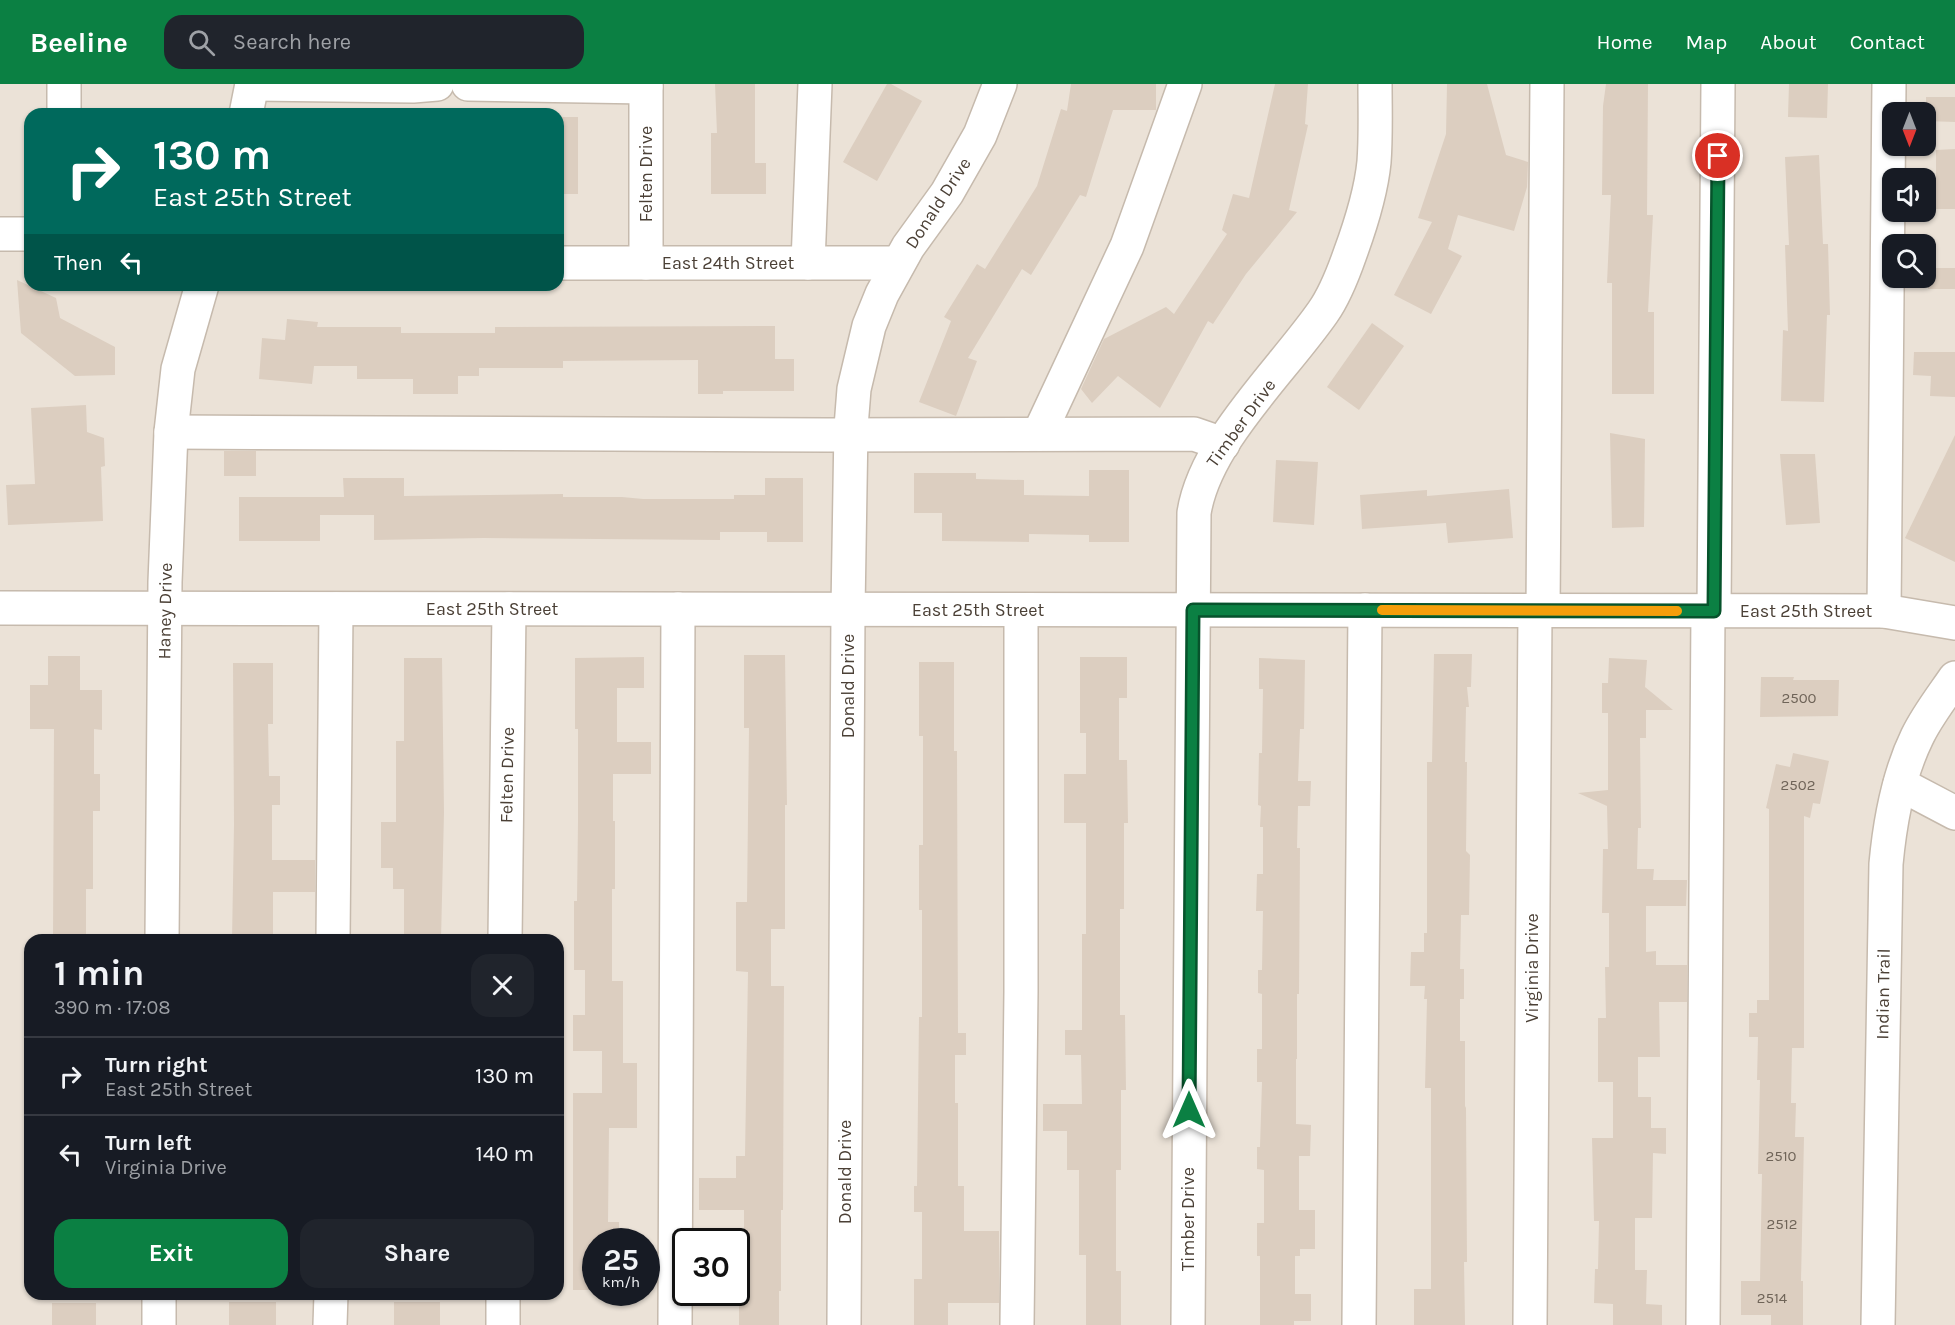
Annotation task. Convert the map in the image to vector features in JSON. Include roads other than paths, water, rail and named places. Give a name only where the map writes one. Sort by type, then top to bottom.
[{"type":"street","points":[[64,84],[64,108]]},
{"type":"street","points":[[247,108],[252,84],[423,85]]},
{"type":"street","points":[[808,263],[815,84]]},
{"type":"street","name":"Donald Drive","points":[[844,1325],[848,609],[854,389],[866,337],[882,294],[898,263],[946,193],[980,135],[999,84]]},
{"type":"street","points":[[1039,434],[1127,246],[1185,84]]},
{"type":"street","name":"Timber Drive","points":[[1188,1325],[1194,513],[1197,494],[1204,475],[1223,444],[1325,310],[1345,270],[1359,231],[1370,188],[1375,140],[1376,84]]},
{"type":"street","name":"Virginia Drive","points":[[1530,1325],[1547,84]]},
{"type":"street","points":[[1703,1325],[1718,84]]},
{"type":"street","points":[[1884,611],[1889,84]]},
{"type":"street","points":[[485,85],[646,86]]},
{"type":"street","name":"Felten Drive","points":[[646,86],[646,263]]},
{"type":"street","points":[[0,234],[24,234]]},
{"type":"street","name":"East 24th Street","points":[[564,263],[898,263]]},
{"type":"street","name":"Haney Drive","points":[[162,934],[165,608],[171,432],[178,369],[200,291]]},
{"type":"street","points":[[171,432],[1194,434],[1223,444]]},
{"type":"street","name":"East 25th Street","points":[[0,608],[1884,611],[1955,623]]},
{"type":"street","points":[[333,934],[336,609]]},
{"type":"street","name":"Felten Drive","points":[[506,934],[509,609]]},
{"type":"street","points":[[675,1325],[678,609]]},
{"type":"street","points":[[1017,1325],[1021,992],[1021,610]]},
{"type":"street","points":[[1359,1325],[1365,610]]},
{"type":"street","name":"Indian Trail","points":[[1878,1325],[1886,864],[1889,829],[1900,784],[1917,737],[1955,678]]},
{"type":"street","points":[[1900,784],[1955,813]]},
{"type":"street","points":[[159,1300],[159,1325]]},
{"type":"street","points":[[330,1325],[331,1300]]},
{"type":"street","points":[[503,1300],[503,1325]]}]
